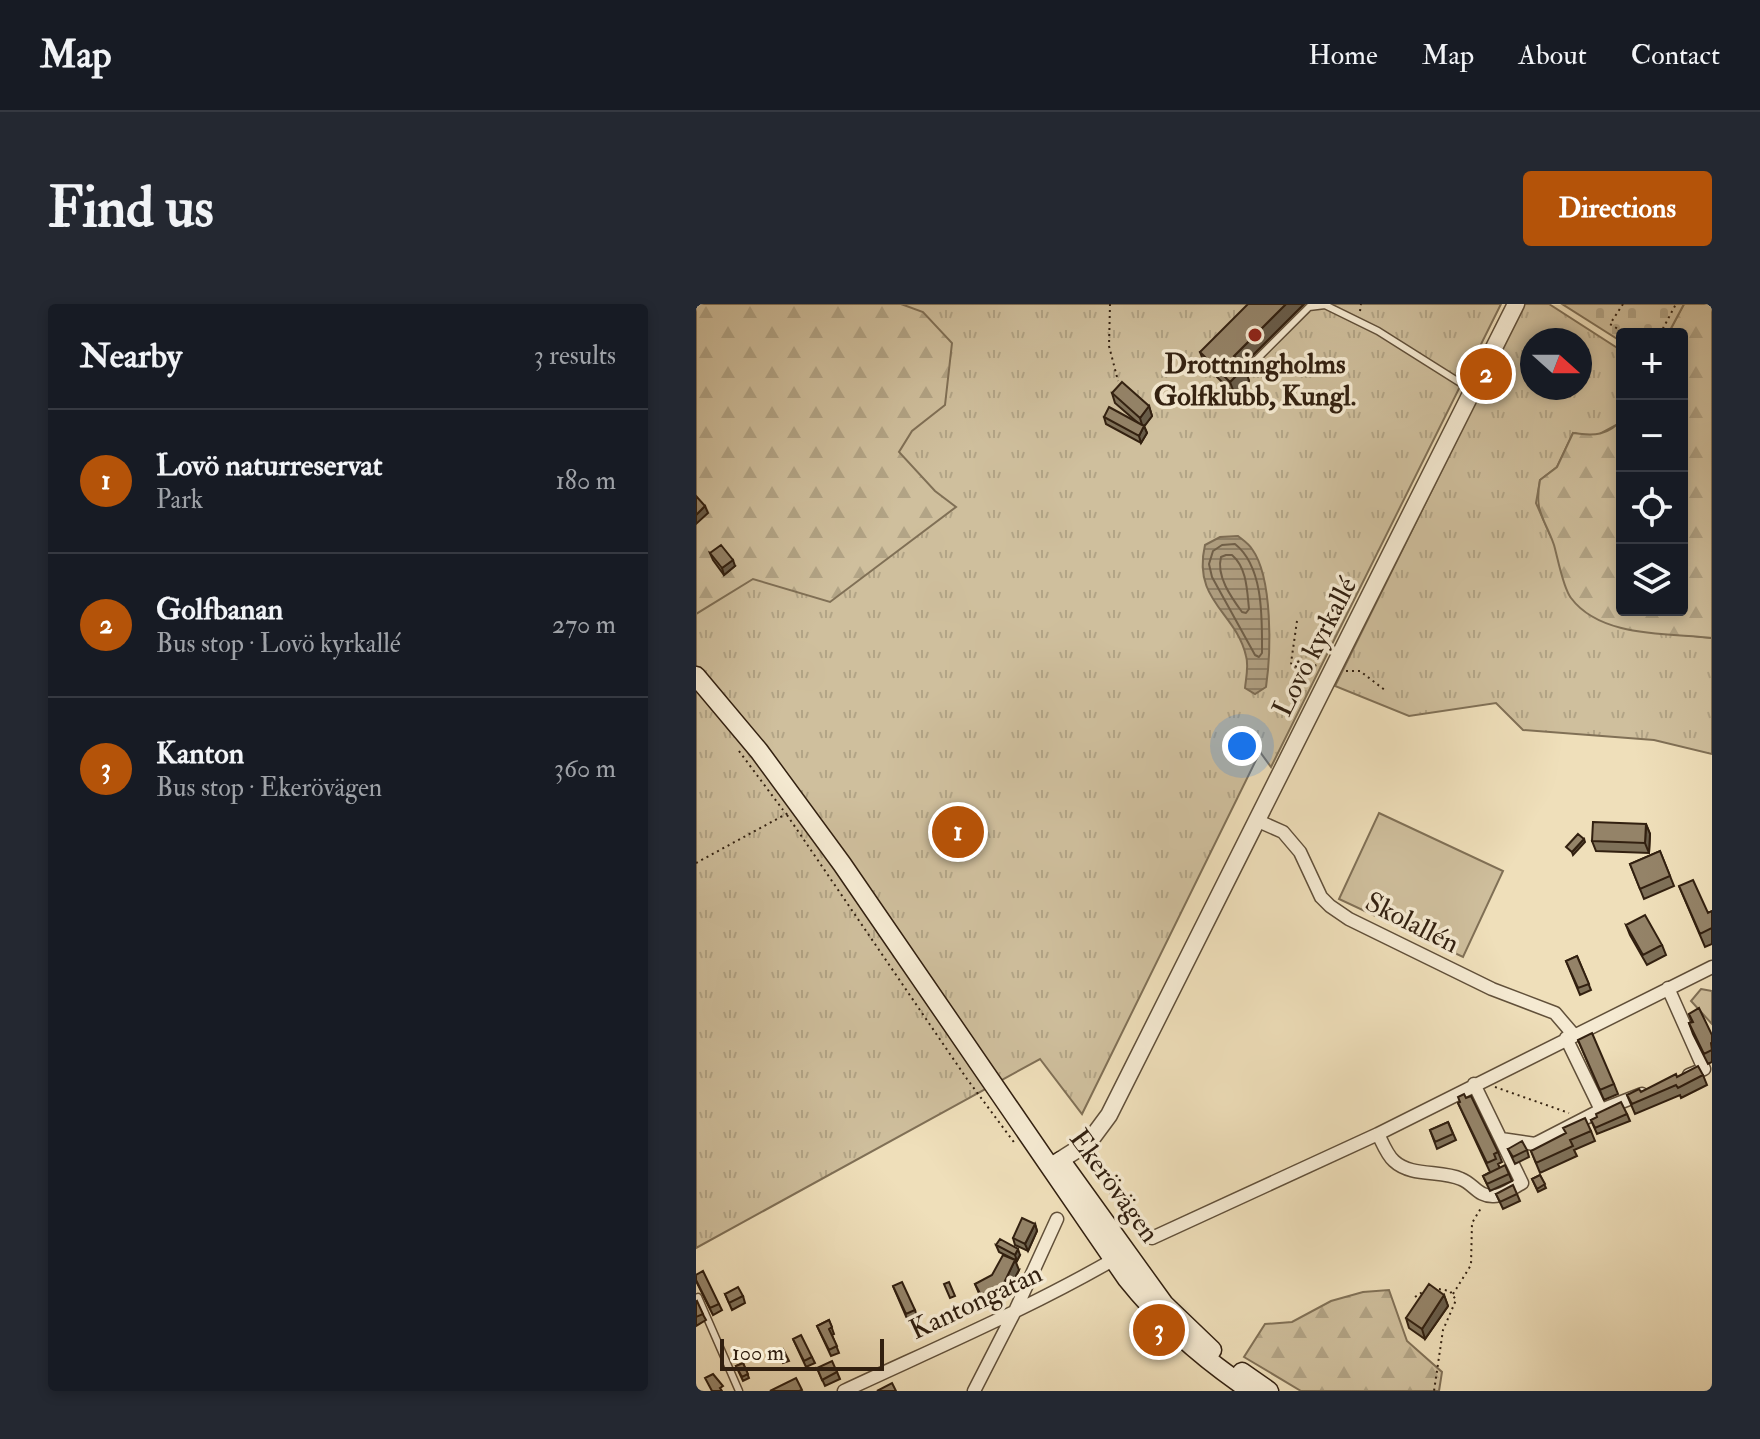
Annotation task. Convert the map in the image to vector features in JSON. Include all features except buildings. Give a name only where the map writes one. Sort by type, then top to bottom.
[{"type":"main road","name":"Ekerövägen","points":[[696,676],[759,751],[933,994],[989,1081],[1056,1162],[1120,1256],[1173,1314],[1215,1352],[1269,1391]]},
{"type":"main road","name":"Ekerövägen","points":[[1120,1256],[1127,1279],[1164,1323],[1208,1362],[1251,1391]]},
{"type":"street","name":"Lovö kyrkallé","points":[[1056,1162],[1089,1142],[1109,1115],[1516,304]]},
{"type":"street","name":"Skolallén","points":[[1258,821],[1283,832],[1300,852],[1321,897],[1349,919],[1492,989],[1555,1013],[1570,1036],[1601,1110]]},
{"type":"street","points":[[1152,1238],[1378,1134],[1712,967]]},
{"type":"street","points":[[1668,988],[1704,1069],[1675,1081]]},
{"type":"street","points":[[1378,1134],[1394,1161],[1410,1170],[1443,1173],[1464,1180],[1481,1195],[1496,1197],[1522,1183],[1477,1083]]},
{"type":"street","points":[[1501,1139],[1535,1144],[1601,1110],[1660,1087]]},
{"type":"street","points":[[974,1391],[1057,1219]]},
{"type":"street","name":"Kantongatan","points":[[844,1391],[1015,1311],[1120,1256]]},
{"type":"lane","points":[[1247,369],[1309,307],[1325,305],[1440,376],[1473,391]]},
{"type":"lane","points":[[698,1297],[739,1391]]},
{"type":"path","points":[[1110,304],[1109,346],[1118,381]]},
{"type":"path","points":[[1616,328],[1610,324],[1623,304]]},
{"type":"path","points":[[1663,328],[1676,304]]},
{"type":"path","points":[[1297,621],[1291,663],[1298,675],[1308,676],[1316,665],[1338,672],[1360,671],[1386,691]]},
{"type":"path","points":[[736,748],[786,814],[967,1079],[1021,1151]]},
{"type":"path","points":[[696,863],[786,814]]},
{"type":"path","points":[[1477,1083],[1585,1119]]},
{"type":"path","points":[[1089,1142],[1113,1200],[1152,1238]]},
{"type":"path","points":[[1453,1295],[1471,1265],[1472,1223],[1488,1196]]},
{"type":"path","points":[[1415,1297],[1430,1287],[1450,1291],[1456,1300],[1443,1330],[1434,1391]]},
{"type":"green space","points":[[696,304],[1501,304],[1271,767],[1260,752],[1082,1114],[1040,1059],[696,1248]]},
{"type":"green space","points":[[696,304],[901,304],[923,312],[952,343],[945,405],[912,431],[899,452],[935,491],[956,507],[830,602],[753,579],[696,614]]},
{"type":"green space","points":[[1524,304],[1549,304],[1586,328],[1520,328],[1520,400],[1592,400],[1592,332],[1616,347],[1616,425],[1594,437],[1573,433],[1557,467],[1540,480],[1536,503],[1550,535],[1628,629],[1712,638],[1712,754],[1654,740],[1523,730],[1496,703],[1409,716],[1335,686]]},
{"type":"green space","points":[[1562,304],[1684,304],[1671,328],[1616,328],[1616,338]]},
{"type":"green space","points":[[1684,304],[1712,304],[1712,638],[1656,634],[1617,627],[1584,611],[1571,598],[1566,587],[1538,500],[1540,480],[1557,467],[1573,433],[1600,434],[1616,426],[1616,616],[1688,616],[1688,328],[1671,328]]},
{"type":"green space","points":[[1379,813],[1503,871],[1463,957],[1339,899]]},
{"type":"green space","points":[[1701,989],[1712,991],[1712,1024],[1691,1001]]},
{"type":"green space","points":[[1389,1290],[1407,1341],[1442,1372],[1439,1391],[1301,1391],[1244,1357],[1265,1324],[1292,1322],[1331,1301],[1363,1292]]},
{"type":"water","points":[[1238,536],[1251,547],[1259,562],[1267,596],[1269,655],[1266,687],[1255,694],[1245,688],[1247,667],[1241,641],[1210,593],[1203,564],[1205,545],[1220,537]]},
{"type":"place","name":"Drottningholms Golfklubb, Kungl.","points":[[1255,335]]},
{"type":"place","name":"Golfbanan","points":[[1486,374]]},
{"type":"place","name":"Lovö naturreservat","points":[[958,832]]},
{"type":"place","name":"Kanton","points":[[1159,1330]]}]
